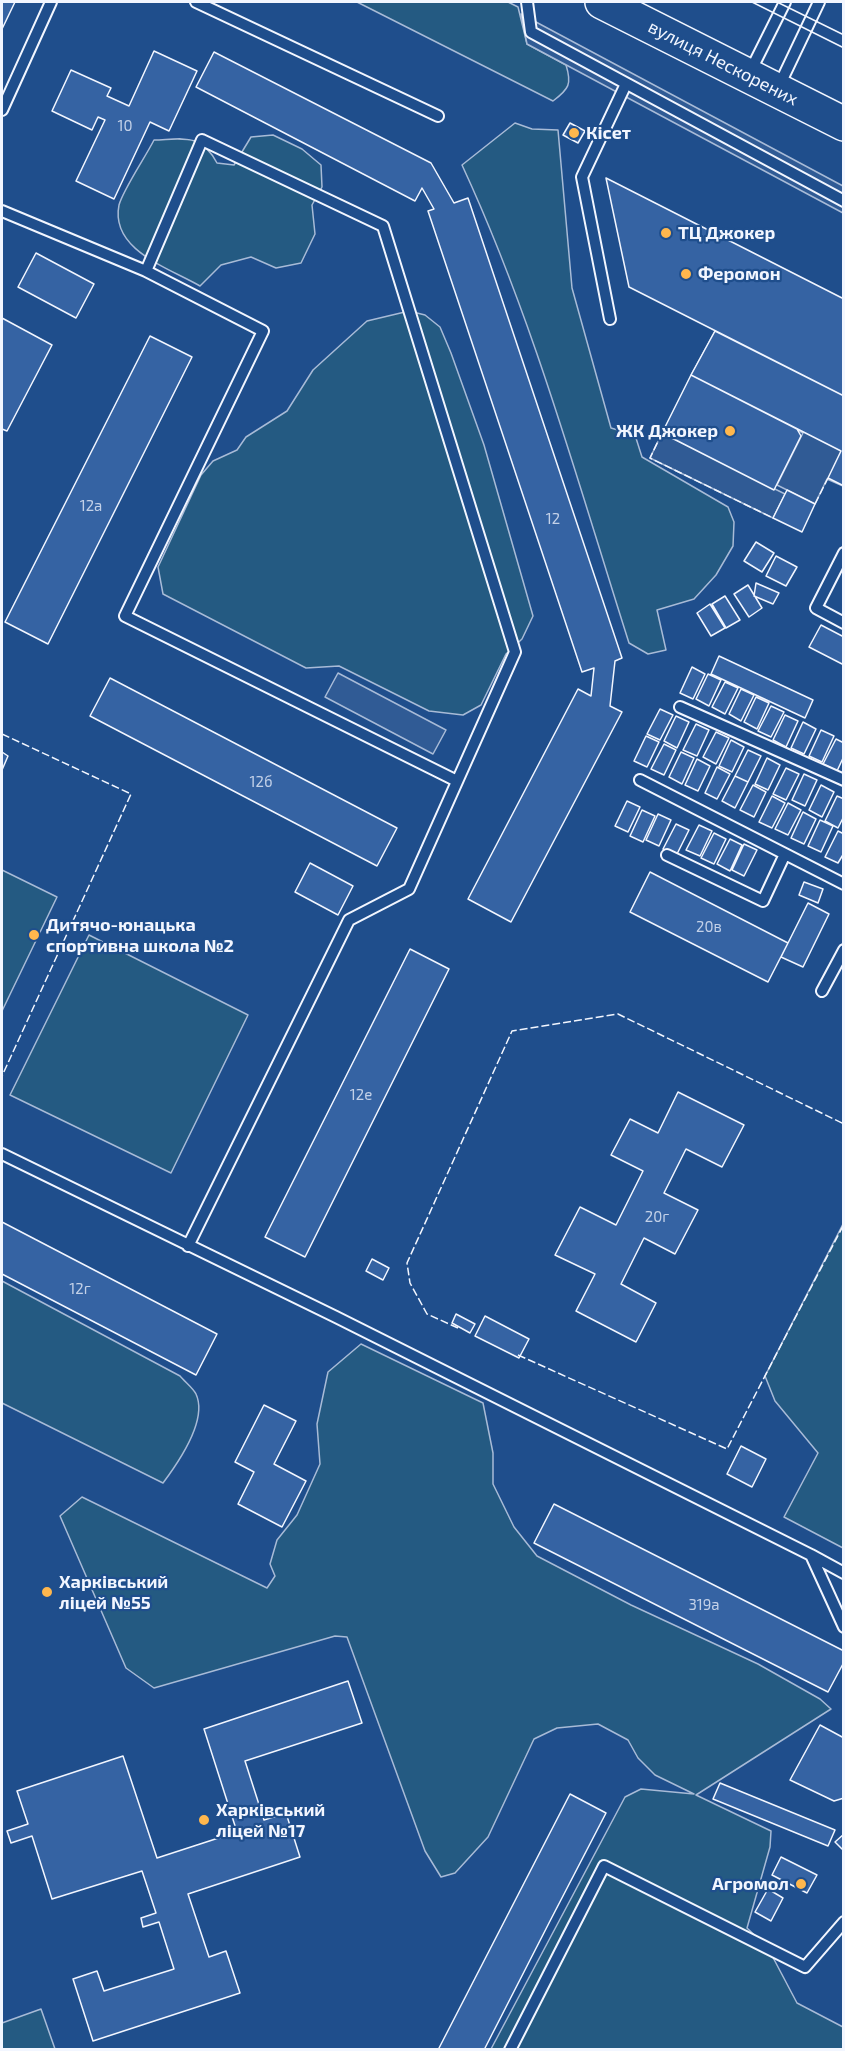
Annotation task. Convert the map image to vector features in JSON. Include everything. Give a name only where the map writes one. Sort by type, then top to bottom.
[{"type":"main road","name":"вулиця Нескорених","points":[[602,2],[843,124]]},
{"type":"lane","points":[[2,110],[51,2]]},
{"type":"lane","points":[[196,2],[438,116]]},
{"type":"lane","points":[[527,2],[531,32],[843,201]]},
{"type":"lane","points":[[748,76],[785,2]]},
{"type":"lane","points":[[776,91],[819,2]]},
{"type":"lane","points":[[610,319],[582,177],[626,84]]},
{"type":"lane","points":[[146,271],[202,140],[383,226],[515,652],[409,889],[349,920],[188,1246]]},
{"type":"lane","points":[[2,211],[146,271],[263,332],[125,616],[457,781]]},
{"type":"lane","points":[[843,553],[816,608],[843,623]]},
{"type":"lane","points":[[680,707],[843,780]]},
{"type":"lane","points":[[640,780],[843,884]]},
{"type":"lane","points":[[667,855],[763,901],[785,855]]},
{"type":"lane","points":[[822,991],[843,950]]},
{"type":"lane","points":[[2,1154],[336,1317],[843,1573]]},
{"type":"lane","points":[[811,1555],[843,1627]]},
{"type":"lane","points":[[510,2049],[604,1866],[805,1967],[843,1922]]},
{"type":"shaded area","points":[[357,2],[508,2],[518,7],[527,44],[566,65],[569,77],[568,86],[553,101]]},
{"type":"shaded area","points":[[521,14],[843,186],[843,213],[527,44]]},
{"type":"shaded area","points":[[515,123],[532,129],[558,130],[572,288],[611,428],[635,435],[642,457],[728,507],[734,522],[733,546],[716,575],[694,599],[657,610],[666,650],[648,654],[629,643],[533,341],[462,165]]},
{"type":"shaded area","points":[[273,135],[302,149],[321,165],[322,187],[312,205],[315,234],[301,263],[276,268],[251,257],[221,265],[200,286],[144,256],[132,246],[119,221],[119,205],[154,140],[183,139],[198,142],[211,153],[217,163],[234,165],[251,137]]},
{"type":"shaded area","points":[[409,311],[425,315],[440,327],[451,353],[484,445],[533,616],[522,639],[506,654],[481,705],[463,715],[429,711],[339,666],[306,668],[163,594],[158,567],[201,475],[213,461],[237,450],[246,437],[287,411],[313,370],[367,321]]},
{"type":"shaded area","points":[[715,331],[843,396],[843,486],[827,479],[815,504],[777,485],[803,433],[691,375]]},
{"type":"shaded area","points":[[662,433],[785,494],[773,518],[650,458]]},
{"type":"shaded area","points":[[338,673],[446,730],[433,754],[325,697]]},
{"type":"shaded area","points":[[2,870],[57,897],[2,1011]]},
{"type":"shaded area","points":[[89,935],[248,1015],[171,1173],[10,1095]]},
{"type":"shaded area","points":[[843,1224],[843,1548],[784,1517],[818,1453],[775,1401],[765,1376]]},
{"type":"shaded area","points":[[2,1281],[180,1376],[193,1390],[199,1404],[195,1428],[190,1441],[163,1483],[2,1403]]},
{"type":"shaded area","points":[[361,1344],[483,1403],[493,1453],[493,1484],[514,1527],[537,1556],[631,1605],[758,1664],[820,1699],[831,1709],[696,1795],[771,1831],[770,1847],[747,1928],[768,1948],[797,2003],[843,2027],[843,2049],[491,2049],[625,1797],[641,1789],[694,1794],[655,1775],[638,1758],[628,1740],[598,1724],[557,1728],[534,1739],[488,1837],[455,1873],[441,1877],[425,1851],[347,1637],[335,1636],[154,1688],[126,1668],[60,1516],[82,1497],[267,1588],[275,1576],[270,1564],[277,1540],[297,1515],[320,1464],[317,1424],[328,1372]]},
{"type":"shaded area","points":[[41,2009],[55,2049],[2,2049],[2,2023]]},
{"type":"building","points":[[2,2],[15,2],[2,29]]},
{"type":"building","points":[[154,51],[197,71],[169,131],[150,122],[114,199],[76,181],[105,120],[98,117],[92,130],[52,111],[71,70],[111,88],[107,96],[129,106]]},
{"type":"building","points":[[214,52],[431,163],[454,203],[468,198],[622,658],[615,661],[610,706],[622,712],[511,922],[468,899],[578,689],[591,696],[594,668],[582,672],[428,211],[434,209],[422,188],[415,201],[196,87]]},
{"type":"building","name":"Кісет","points":[[570,123],[585,131],[578,143],[563,135]]},
{"type":"building","name":"ТЦ Джокер","points":[[606,178],[844,299],[844,396],[629,287]]},
{"type":"building","points":[[36,253],[94,284],[76,318],[18,287]]},
{"type":"building","points":[[2,318],[52,345],[7,431],[2,429]]},
{"type":"building","points":[[715,331],[844,396],[844,486],[828,478],[841,451],[691,375]]},
{"type":"building","points":[[150,336],[192,357],[48,644],[5,622]]},
{"type":"building","name":"ЖК Джокер","points":[[691,375],[797,429],[801,436],[774,490],[662,433]]},
{"type":"building","points":[[787,490],[815,504],[802,532],[773,518]]},
{"type":"building","points":[[756,542],[774,553],[762,572],[744,561]]},
{"type":"building","points":[[776,556],[797,567],[786,586],[766,576]]},
{"type":"building","points":[[756,583],[779,593],[773,604],[754,596]]},
{"type":"building","points":[[748,585],[762,608],[749,617],[734,594]]},
{"type":"building","points":[[725,596],[740,620],[726,628],[712,604]]},
{"type":"building","points":[[710,604],[725,628],[711,636],[697,613]]},
{"type":"building","points":[[821,625],[844,637],[844,665],[809,647]]},
{"type":"building","points":[[719,656],[813,700],[805,718],[711,674]]},
{"type":"building","points":[[692,667],[705,674],[693,699],[680,693]]},
{"type":"building","points":[[708,674],[721,680],[709,706],[696,699]]},
{"type":"building","points":[[110,678],[397,828],[377,866],[90,716]]},
{"type":"building","points":[[725,682],[738,688],[725,714],[712,707]]},
{"type":"building","points":[[741,689],[754,695],[741,721],[729,714]]},
{"type":"building","points":[[756,697],[769,703],[757,729],[744,722]]},
{"type":"building","points":[[771,706],[784,712],[771,737],[758,731]]},
{"type":"building","points":[[660,709],[673,715],[660,740],[647,734]]},
{"type":"building","points":[[785,715],[798,721],[786,747],[773,740]]},
{"type":"building","points":[[676,716],[689,722],[677,748],[664,741]]},
{"type":"building","points":[[803,722],[816,729],[804,754],[791,748]]},
{"type":"building","points":[[696,724],[709,730],[697,756],[683,750]]},
{"type":"building","points":[[821,730],[834,736],[822,762],[809,756]]},
{"type":"building","points":[[716,732],[729,738],[716,764],[703,757]]},
{"type":"building","points":[[646,736],[659,742],[647,767],[634,761]]},
{"type":"building","points":[[836,739],[844,743],[844,756],[837,771],[823,764]]},
{"type":"building","points":[[731,740],[744,747],[732,772],[719,766]]},
{"type":"building","points":[[664,744],[676,750],[664,775],[651,769]]},
{"type":"building","points":[[748,750],[761,756],[748,782],[735,776]]},
{"type":"building","points":[[2,752],[8,756],[2,770]]},
{"type":"building","points":[[681,752],[694,758],[682,784],[669,777]]},
{"type":"building","points":[[767,758],[780,765],[768,790],[755,784]]},
{"type":"building","points":[[697,759],[710,766],[698,791],[685,785]]},
{"type":"building","points":[[717,767],[730,774],[717,799],[705,793]]},
{"type":"building","points":[[786,768],[799,774],[786,800],[773,794]]},
{"type":"building","points":[[804,774],[817,780],[805,806],[792,800]]},
{"type":"building","points":[[735,776],[748,782],[735,808],[722,801]]},
{"type":"building","points":[[753,785],[766,792],[754,817],[740,810]]},
{"type":"building","points":[[821,785],[834,792],[822,817],[809,810]]},
{"type":"building","points":[[772,796],[785,803],[772,828],[759,822]]},
{"type":"building","points":[[837,796],[844,799],[844,816],[838,828],[825,821]]},
{"type":"building","points":[[627,801],[640,807],[628,832],[615,826]]},
{"type":"building","points":[[788,803],[801,810],[788,835],[775,829]]},
{"type":"building","points":[[642,810],[655,816],[643,842],[630,836]]},
{"type":"building","points":[[803,812],[816,819],[804,844],[791,838]]},
{"type":"building","points":[[658,814],[671,820],[659,846],[646,840]]},
{"type":"building","points":[[820,820],[833,826],[821,852],[808,846]]},
{"type":"building","points":[[676,824],[689,830],[676,856],[663,849]]},
{"type":"building","points":[[699,825],[712,831],[700,856],[686,850]]},
{"type":"building","points":[[838,831],[844,834],[844,853],[838,863],[825,857]]},
{"type":"building","points":[[714,833],[726,839],[714,864],[701,858]]},
{"type":"building","points":[[730,839],[742,845],[730,871],[717,864]]},
{"type":"building","points":[[744,844],[757,850],[744,876],[732,870]]},
{"type":"building","points":[[310,863],[353,886],[338,915],[295,892]]},
{"type":"building","points":[[650,872],[788,943],[768,982],[630,912]]},
{"type":"building","points":[[804,882],[823,889],[818,903],[799,895]]},
{"type":"building","points":[[808,903],[829,914],[803,967],[781,957]]},
{"type":"building","points":[[410,949],[449,969],[305,1257],[265,1237]]},
{"type":"building","points":[[678,1092],[744,1125],[722,1167],[686,1149],[664,1193],[698,1210],[675,1254],[644,1238],[621,1284],[656,1303],[636,1342],[576,1311],[595,1274],[555,1255],[580,1207],[616,1225],[643,1171],[611,1155],[630,1119],[658,1133]]},
{"type":"building","points":[[2,1222],[217,1334],[196,1375],[2,1274]]},
{"type":"building","points":[[372,1259],[389,1268],[383,1280],[366,1271]]},
{"type":"building","points":[[456,1314],[475,1324],[470,1333],[452,1323]]},
{"type":"building","points":[[485,1316],[529,1339],[519,1358],[475,1336]]},
{"type":"building","points":[[264,1405],[296,1421],[274,1464],[306,1481],[282,1527],[238,1504],[254,1472],[235,1462]]},
{"type":"building","points":[[741,1446],[766,1459],[752,1487],[727,1474]]},
{"type":"building","points":[[554,1504],[844,1651],[844,1662],[828,1692],[534,1543]]},
{"type":"building","points":[[348,1681],[362,1723],[245,1761],[264,1820],[286,1813],[300,1857],[188,1894],[209,1957],[226,1951],[240,1993],[93,2041],[73,1979],[97,1971],[104,1991],[174,1969],[159,1922],[143,1927],[141,1918],[156,1913],[142,1871],[52,1899],[32,1836],[11,1843],[7,1831],[28,1824],[17,1791],[123,1756],[157,1858],[237,1832],[204,1729]]},
{"type":"building","points":[[820,1725],[844,1738],[844,1798],[834,1801],[790,1780]]},
{"type":"building","points":[[720,1783],[835,1830],[828,1846],[713,1799]]},
{"type":"building","points":[[570,1794],[606,1813],[484,2050],[438,2050]]},
{"type":"building","points":[[844,1834],[844,1851],[835,1842]]},
{"type":"building","name":"Агромол","points":[[781,1857],[817,1875],[807,1893],[772,1875]]},
{"type":"building","points":[[768,1889],[783,1898],[771,1921],[755,1912]]},
{"type":"tram line","points":[[752,2],[844,48]]},
{"type":"tram line","points":[[777,2],[844,35]]},
{"type":"fence","points":[[662,433],[650,458],[773,518]]},
{"type":"fence","points":[[815,504],[828,478]]},
{"type":"fence","points":[[2,734],[131,794],[2,1076]]},
{"type":"fence","points":[[458,1328],[427,1314],[410,1283],[407,1263],[512,1031],[618,1014],[844,1124]]},
{"type":"fence","points":[[518,1355],[727,1449],[844,1224]]},
{"type":"place","name":"Кісет","points":[[574,133]]},
{"type":"place","name":"ТЦ Джокер","points":[[666,233]]},
{"type":"place","name":"Феромон","points":[[686,274]]},
{"type":"place","name":"ЖК Джокер","points":[[730,431]]},
{"type":"place","name":"Дитячо-юнацька спортивна школа №2","points":[[34,935]]},
{"type":"place","name":"Харківський ліцей №55","points":[[47,1592]]},
{"type":"place","name":"Харківський ліцей №17","points":[[204,1820]]},
{"type":"place","name":"Агромол","points":[[801,1884]]}]
